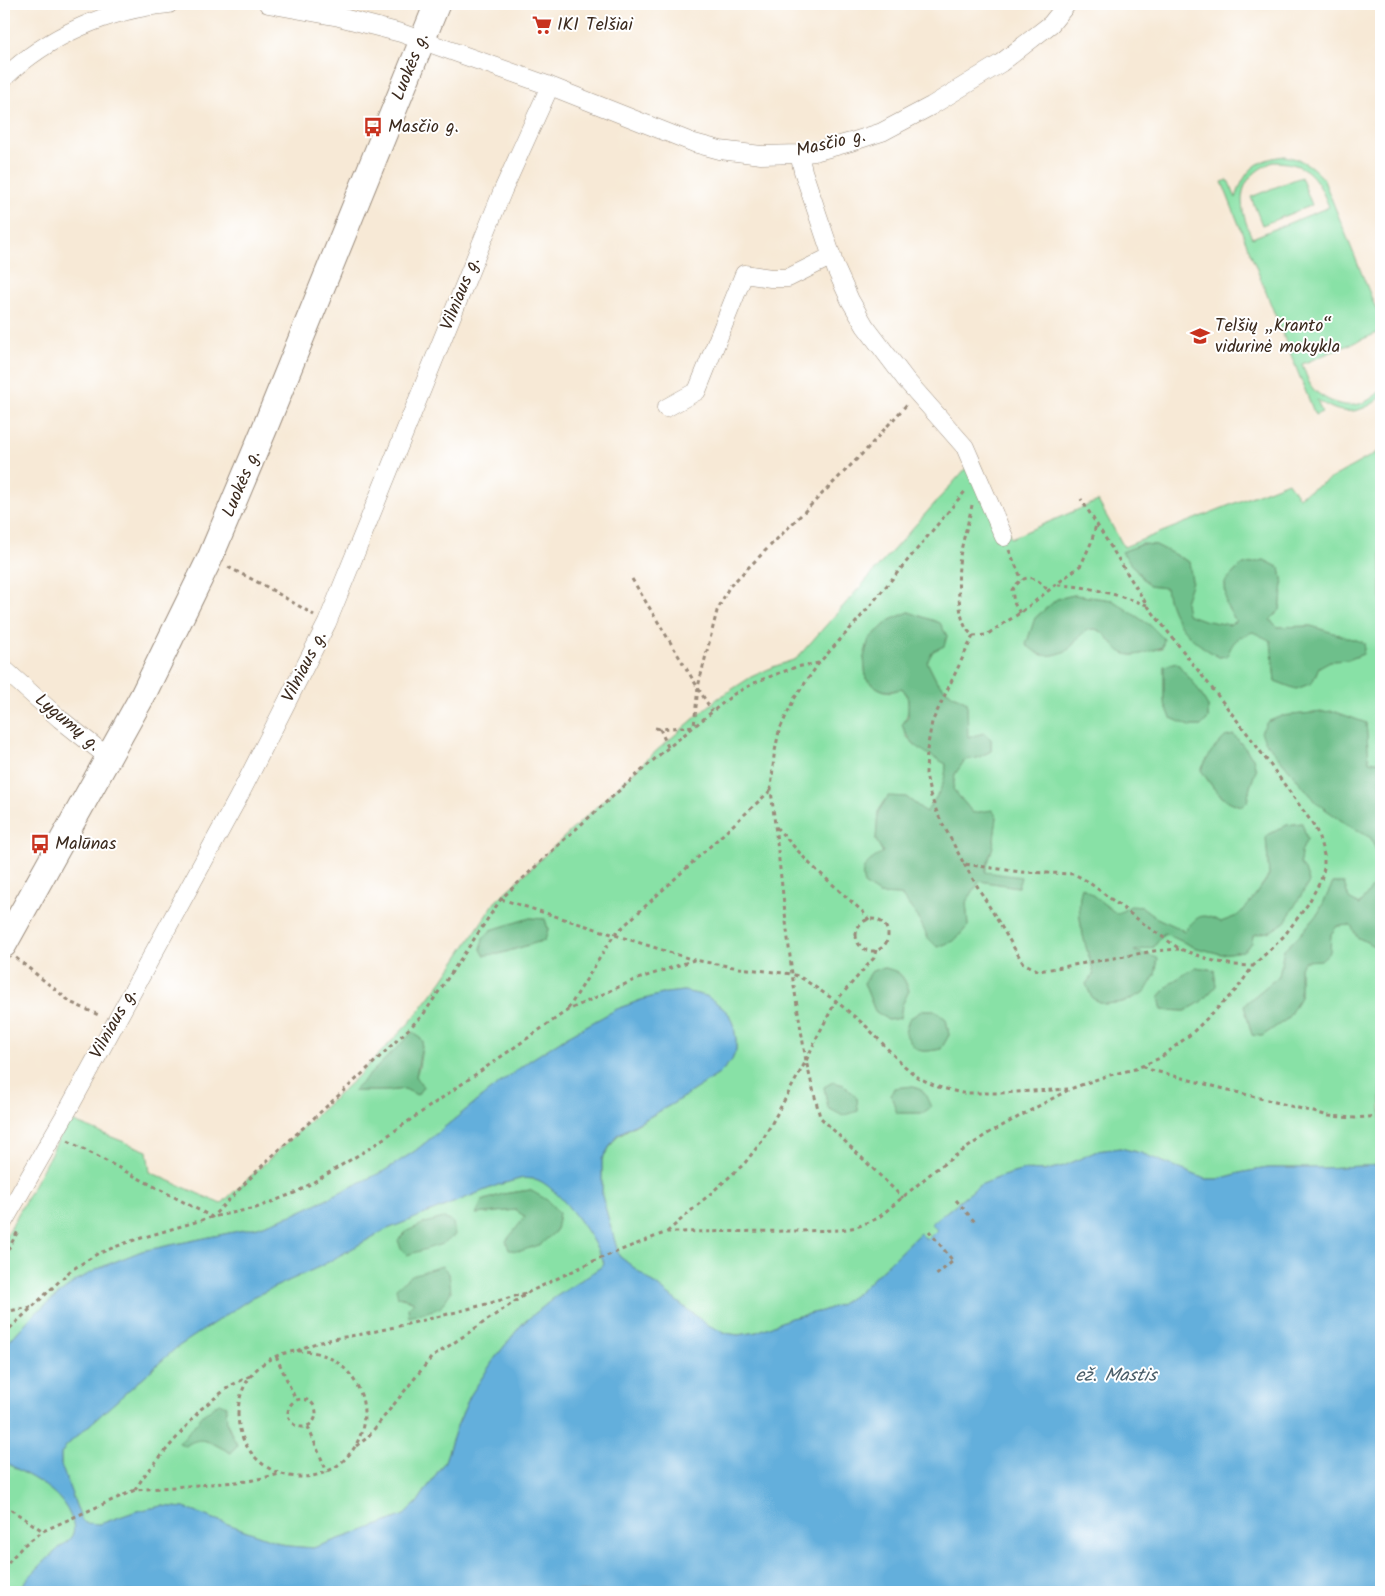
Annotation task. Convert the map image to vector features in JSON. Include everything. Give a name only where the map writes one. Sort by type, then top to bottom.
[{"type":"main road","name":"Luokės g.","points":[[6,949],[143,695],[210,558],[437,4]]},
{"type":"street","points":[[4,78],[52,40],[100,19],[152,5],[169,4]]},
{"type":"street","name":"Masčio g.","points":[[268,4],[287,5],[340,17],[422,40],[550,86],[694,143],[720,150],[761,154],[814,152],[882,132],[968,84],[1015,52],[1051,24],[1067,4]]},
{"type":"street","name":"Vilniaus g.","points":[[4,1221],[69,1108],[238,798],[328,623],[503,190],[550,86]]},
{"type":"street","points":[[799,154],[802,171],[832,256],[850,300],[865,326],[917,394],[965,448],[976,481],[1004,537]]},
{"type":"street","points":[[666,408],[697,391],[744,274],[771,278],[788,278],[832,256]]},
{"type":"street","name":"Lygumų g.","points":[[4,669],[60,720],[108,757]]},
{"type":"path","points":[[694,726],[698,687],[717,611],[729,588],[866,450],[917,394]]},
{"type":"path","points":[[973,636],[965,626],[959,598],[958,571],[960,551],[968,526],[976,481]]},
{"type":"path","points":[[903,1198],[820,1117],[806,1062],[792,974],[771,790],[774,756],[779,731],[794,699],[819,663],[976,481]]},
{"type":"path","points":[[356,1446],[368,1438],[432,1358],[530,1292],[596,1260],[667,1232],[841,1230],[857,1227],[878,1218],[935,1170],[987,1134],[1070,1089],[1160,1058],[1191,1034],[1237,989],[1253,966],[1284,936],[1308,904],[1321,880],[1324,868],[1324,855],[1318,834],[1313,824],[1250,737],[1147,605],[1081,498]]},
{"type":"path","points":[[973,636],[986,635],[1020,613],[1081,566],[1091,544],[1096,525]]},
{"type":"path","points":[[1004,537],[1022,580]]},
{"type":"path","points":[[210,558],[267,587],[328,623]]},
{"type":"path","points":[[1020,613],[1014,603],[1012,590],[1019,581],[1027,578],[1037,580],[1049,592]]},
{"type":"path","points":[[632,579],[712,711]]},
{"type":"path","points":[[1058,585],[1079,586],[1106,591],[1147,605]]},
{"type":"path","points":[[973,636],[932,722],[927,750],[926,774],[930,794],[938,815],[964,864],[1023,963],[1039,971],[1154,951],[1180,949]]},
{"type":"path","points":[[212,1217],[268,1160],[423,1015],[501,899],[668,747],[734,694],[758,682],[796,668],[819,663]]},
{"type":"path","points":[[655,728],[694,726]]},
{"type":"path","points":[[660,729],[668,747]]},
{"type":"path","points":[[568,1010],[614,935],[771,790]]},
{"type":"path","points":[[775,826],[810,864],[863,912],[869,920]]},
{"type":"path","points":[[964,864],[1021,872],[1074,874],[1087,881],[1148,928],[1180,949],[1214,961],[1253,966]]},
{"type":"path","points":[[501,899],[694,960],[739,968],[792,974],[800,977],[836,1001],[867,1027],[917,1077],[938,1087],[962,1093],[1070,1089]]},
{"type":"path","points":[[869,920],[880,921],[884,924],[888,933],[886,943],[876,950],[864,948],[858,940],[857,935],[860,925],[869,920]]},
{"type":"path","points":[[6,949],[72,1003],[115,1022]]},
{"type":"path","points":[[667,1232],[744,1164],[762,1141],[806,1062],[816,1038],[836,1001],[874,958],[876,950]]},
{"type":"path","points":[[4,1334],[70,1271],[97,1254],[128,1242],[212,1217],[256,1208],[297,1192],[334,1171],[378,1142],[568,1010],[632,981],[694,960]]},
{"type":"path","points":[[1143,1065],[1151,1070],[1329,1116],[1355,1118],[1381,1116]]},
{"type":"path","points":[[68,1142],[212,1217]]},
{"type":"path","points":[[956,1200],[975,1222]]},
{"type":"path","points":[[929,1231],[953,1261],[934,1277]]},
{"type":"path","points":[[297,1351],[324,1355],[336,1361],[355,1381],[361,1393],[364,1407],[361,1434],[356,1446],[348,1457],[327,1472],[304,1477],[280,1474],[263,1464],[249,1450],[241,1431],[238,1412],[242,1392],[252,1375],[263,1364],[276,1356],[297,1351],[309,1344],[366,1334],[530,1292]]},
{"type":"path","points":[[4,1312],[32,1307]]},
{"type":"path","points":[[276,1356],[296,1400]]},
{"type":"path","points":[[135,1490],[144,1476],[201,1409],[230,1386],[252,1375]]},
{"type":"path","points":[[296,1400],[309,1400],[315,1407],[315,1421],[308,1427],[299,1428],[289,1419],[289,1406],[296,1400]]},
{"type":"path","points":[[308,1427],[327,1472]]},
{"type":"path","points":[[4,1570],[10,1559],[24,1545],[43,1531],[135,1490],[248,1481],[280,1474]]},
{"type":"path","points":[[4,1505],[43,1531]]},
{"type":"green space","points":[[1285,156],[1302,161],[1323,178],[1381,321],[1381,335],[1380,332],[1302,364],[1312,388],[1321,396],[1333,402],[1355,405],[1375,396],[1381,390],[1381,397],[1364,408],[1352,411],[1338,410],[1317,400],[1322,412],[1315,415],[1222,182],[1228,180],[1236,198],[1247,174],[1259,163]],"holes":[[[1273,162],[1303,168],[1310,173],[1320,187],[1329,207],[1252,238],[1242,204],[1246,185],[1251,176],[1260,169]]]},
{"type":"green space","points":[[1301,177],[1312,205],[1262,225],[1251,197]]},
{"type":"green space","points":[[1381,450],[1381,763],[1369,761],[1366,723],[1333,711],[1282,716],[1267,722],[1262,732],[1265,741],[1318,804],[1371,838],[1376,850],[1381,855],[1381,880],[1359,905],[1349,899],[1344,883],[1333,883],[1319,912],[1300,935],[1284,950],[1279,976],[1244,1005],[1252,1035],[1262,1036],[1287,1019],[1300,997],[1300,967],[1304,961],[1321,960],[1329,952],[1331,934],[1337,926],[1351,925],[1357,937],[1376,947],[1381,946],[1381,1165],[1268,1168],[1218,1179],[1205,1179],[1141,1153],[1120,1148],[1097,1151],[1064,1166],[1044,1171],[1024,1170],[980,1185],[932,1223],[937,1230],[927,1240],[920,1233],[860,1291],[841,1304],[822,1311],[791,1318],[757,1332],[738,1335],[725,1333],[706,1324],[619,1256],[602,1196],[602,1159],[617,1136],[719,1074],[732,1060],[736,1050],[734,1027],[729,1014],[718,1004],[706,996],[684,991],[666,993],[617,1009],[568,1036],[529,1061],[415,1151],[384,1171],[295,1214],[258,1227],[142,1251],[104,1266],[77,1280],[32,1316],[4,1347],[4,1240],[69,1120],[147,1151],[150,1172],[221,1204],[355,1079],[411,1021],[442,981],[495,902],[655,752],[717,699],[751,677],[796,659],[976,457],[1011,538],[1098,501],[1124,547],[1288,482],[1298,497]],"holes":[[[1142,544],[1156,545],[1189,562],[1192,581],[1185,602],[1186,614],[1203,620],[1229,625],[1236,621],[1226,605],[1225,582],[1240,566],[1264,560],[1280,568],[1283,584],[1280,610],[1269,619],[1278,627],[1311,626],[1365,643],[1363,654],[1348,660],[1330,661],[1319,667],[1312,683],[1296,689],[1275,681],[1271,640],[1253,632],[1236,640],[1227,656],[1219,657],[1199,644],[1177,621],[1172,611],[1166,588],[1149,586],[1122,552]],[[1074,595],[1112,600],[1151,626],[1164,639],[1162,648],[1132,655],[1125,654],[1102,632],[1091,629],[1081,634],[1069,649],[1056,654],[1041,654],[1026,645],[1035,618],[1057,599]],[[909,612],[940,623],[947,636],[944,646],[933,651],[927,662],[937,682],[953,695],[967,702],[967,738],[985,733],[991,739],[991,751],[977,758],[965,760],[955,774],[953,789],[973,813],[992,811],[997,817],[993,846],[985,873],[1021,877],[1018,887],[980,881],[966,902],[968,926],[954,941],[937,947],[928,938],[918,917],[901,895],[879,894],[864,884],[864,868],[883,853],[876,840],[878,812],[888,797],[906,797],[926,812],[938,795],[946,771],[946,764],[915,745],[907,737],[902,725],[908,711],[908,702],[902,688],[891,691],[882,690],[866,679],[864,657],[869,639],[890,620]],[[1177,663],[1196,686],[1208,706],[1208,719],[1201,726],[1190,726],[1171,718],[1164,701],[1164,666]],[[1234,735],[1253,758],[1256,770],[1247,802],[1243,806],[1228,801],[1218,793],[1201,770],[1211,752],[1225,737]],[[1302,823],[1307,839],[1301,852],[1300,864],[1305,870],[1309,882],[1285,922],[1271,931],[1253,935],[1252,943],[1243,951],[1221,954],[1194,947],[1164,933],[1154,947],[1133,951],[1158,959],[1155,975],[1145,991],[1125,1002],[1105,1004],[1092,998],[1086,984],[1094,973],[1085,941],[1079,908],[1082,887],[1117,914],[1131,906],[1142,907],[1157,918],[1184,931],[1197,918],[1204,916],[1221,922],[1237,916],[1249,904],[1269,875],[1266,836],[1287,825]],[[530,918],[545,919],[548,929],[545,940],[499,954],[484,955],[481,949],[483,939],[491,930]],[[1196,967],[1214,970],[1216,986],[1201,1002],[1185,1011],[1162,1010],[1159,997],[1172,982]],[[884,968],[897,972],[903,977],[909,990],[902,1005],[900,1018],[888,1020],[875,1011],[864,983],[872,971]],[[923,1010],[934,1010],[946,1019],[949,1035],[941,1049],[923,1051],[916,1048],[905,1033],[909,1019]],[[413,1032],[423,1041],[416,1076],[423,1087],[417,1095],[405,1089],[353,1091]],[[833,1082],[844,1085],[857,1098],[858,1111],[843,1115],[828,1108],[824,1087]],[[914,1086],[924,1092],[930,1107],[923,1113],[897,1113],[891,1095],[894,1088]]]},
{"type":"green space","points":[[1142,544],[1156,545],[1189,562],[1192,581],[1185,602],[1187,614],[1203,620],[1229,625],[1236,621],[1226,605],[1225,582],[1240,566],[1264,560],[1280,568],[1283,584],[1280,610],[1270,620],[1278,627],[1311,626],[1365,643],[1363,654],[1348,660],[1330,661],[1319,667],[1312,683],[1296,689],[1275,681],[1271,641],[1253,632],[1236,640],[1227,656],[1219,657],[1199,644],[1177,621],[1172,611],[1166,588],[1149,586],[1122,552]]},
{"type":"green space","points":[[1074,595],[1112,600],[1151,626],[1164,639],[1162,647],[1140,654],[1125,654],[1115,647],[1103,633],[1092,629],[1082,634],[1069,649],[1056,654],[1041,654],[1026,645],[1035,618],[1057,599]]},
{"type":"green space","points":[[909,612],[940,623],[947,636],[944,646],[933,651],[927,662],[937,682],[953,695],[967,702],[968,737],[985,733],[991,739],[991,751],[977,758],[965,760],[955,774],[953,789],[973,813],[992,810],[997,817],[993,846],[985,872],[1021,877],[1018,887],[980,881],[966,902],[968,926],[954,941],[937,947],[928,938],[918,917],[901,895],[879,894],[864,884],[863,878],[866,865],[883,852],[876,840],[878,812],[888,796],[906,797],[926,812],[938,795],[945,777],[946,764],[926,753],[915,744],[902,725],[908,717],[908,696],[902,688],[891,691],[882,690],[866,679],[864,657],[869,639],[890,620]]},
{"type":"green space","points":[[1177,663],[1196,686],[1208,706],[1208,719],[1201,726],[1190,726],[1171,718],[1164,701],[1164,666]]},
{"type":"green space","points":[[1333,711],[1366,723],[1369,761],[1381,763],[1381,855],[1376,850],[1371,838],[1318,804],[1265,741],[1261,732],[1267,722],[1282,716]]},
{"type":"green space","points":[[1234,735],[1253,758],[1256,770],[1247,802],[1243,806],[1228,801],[1218,793],[1201,770],[1211,752],[1225,737]]},
{"type":"green space","points":[[1302,823],[1307,839],[1301,852],[1300,864],[1305,870],[1309,882],[1285,922],[1271,931],[1253,935],[1252,943],[1243,951],[1221,954],[1194,947],[1164,933],[1154,947],[1134,951],[1158,958],[1155,975],[1145,992],[1125,1002],[1104,1004],[1092,998],[1086,984],[1094,973],[1085,941],[1079,908],[1082,887],[1117,914],[1131,906],[1142,907],[1157,918],[1184,931],[1197,918],[1204,916],[1221,922],[1237,916],[1249,904],[1269,876],[1266,836],[1287,825]]},
{"type":"green space","points":[[1381,880],[1381,946],[1376,947],[1357,937],[1351,925],[1337,926],[1331,934],[1330,952],[1321,960],[1305,961],[1300,967],[1300,997],[1287,1019],[1262,1036],[1252,1035],[1244,1005],[1279,976],[1284,950],[1300,935],[1319,912],[1333,883],[1344,883],[1349,899],[1359,905]]},
{"type":"green space","points":[[530,918],[545,919],[548,929],[545,940],[499,954],[484,955],[481,949],[483,939],[491,930]]},
{"type":"green space","points":[[1196,967],[1214,970],[1216,986],[1201,1002],[1185,1011],[1162,1010],[1159,997],[1172,982]]},
{"type":"green space","points":[[884,968],[897,972],[905,981],[909,991],[902,1005],[900,1018],[888,1020],[875,1011],[864,983],[872,971]]},
{"type":"green space","points":[[923,1010],[934,1010],[946,1019],[949,1035],[941,1049],[919,1050],[912,1044],[905,1033],[909,1019]]},
{"type":"green space","points":[[413,1032],[423,1041],[416,1076],[423,1087],[417,1095],[405,1089],[353,1091]]},
{"type":"green space","points":[[833,1082],[844,1085],[857,1098],[858,1111],[843,1116],[828,1108],[824,1087]]},
{"type":"green space","points":[[914,1086],[924,1092],[931,1107],[923,1113],[897,1113],[891,1095],[894,1088]]},
{"type":"green space","points":[[523,1178],[536,1179],[547,1185],[567,1204],[576,1216],[600,1253],[604,1263],[601,1267],[554,1298],[522,1324],[495,1358],[470,1396],[445,1461],[417,1503],[404,1515],[313,1548],[288,1546],[184,1508],[162,1506],[137,1511],[93,1525],[85,1523],[81,1519],[61,1465],[61,1454],[66,1446],[176,1348],[253,1297],[321,1266],[385,1230],[498,1185]],"holes":[[[530,1190],[526,1218],[516,1210],[477,1214],[482,1201],[503,1194]],[[526,1218],[521,1251],[506,1241]],[[451,1292],[410,1316],[408,1308],[415,1302],[398,1297]],[[219,1404],[237,1445],[231,1453],[201,1439],[179,1443],[205,1414]]]},
{"type":"green space","points":[[530,1190],[547,1200],[559,1213],[556,1231],[541,1244],[521,1251],[509,1250],[506,1241],[525,1217],[516,1210],[476,1214],[482,1201],[503,1194]]},
{"type":"green space","points":[[443,1218],[453,1222],[455,1235],[442,1244],[407,1255],[401,1249],[398,1240],[407,1231]]},
{"type":"green space","points":[[442,1266],[449,1273],[451,1292],[440,1308],[409,1317],[408,1308],[414,1302],[398,1297],[396,1288],[412,1275]]},
{"type":"green space","points":[[219,1403],[226,1406],[227,1424],[237,1445],[231,1453],[203,1440],[192,1442],[186,1446],[179,1443],[204,1414]]},
{"type":"green space","points":[[4,1461],[42,1484],[58,1497],[70,1515],[74,1526],[70,1539],[36,1570],[18,1592],[4,1592]]},
{"type":"water","name":"ež. Mastis","points":[[684,991],[706,996],[718,1004],[729,1014],[734,1027],[736,1050],[732,1060],[719,1074],[674,1103],[617,1135],[602,1159],[602,1196],[619,1256],[706,1324],[725,1333],[738,1335],[757,1332],[791,1318],[822,1311],[841,1304],[860,1291],[920,1233],[927,1240],[937,1230],[931,1224],[980,1185],[1024,1170],[1044,1171],[1064,1166],[1097,1151],[1120,1148],[1141,1153],[1205,1179],[1218,1179],[1268,1168],[1381,1165],[1381,1592],[18,1592],[36,1570],[70,1539],[74,1529],[70,1515],[58,1497],[4,1461],[4,1347],[32,1316],[77,1280],[104,1266],[142,1251],[258,1227],[295,1214],[384,1171],[415,1151],[529,1061],[568,1036],[617,1009],[666,993]],"holes":[[[523,1178],[535,1179],[547,1185],[566,1204],[585,1229],[604,1263],[601,1267],[554,1298],[522,1324],[495,1358],[470,1396],[445,1461],[417,1503],[404,1515],[313,1548],[288,1546],[184,1508],[162,1506],[137,1511],[100,1524],[85,1523],[81,1519],[61,1465],[61,1454],[66,1446],[176,1348],[253,1297],[321,1266],[385,1230],[498,1185]]]},
{"type":"place","name":"IKI Telšiai","points":[[542,25]]},
{"type":"place","name":"Masčio g.","points":[[373,127]]},
{"type":"place","name":"Telšių „Kranto“ vidurinė mokykla","points":[[1200,336]]},
{"type":"place","name":"Malūnas","points":[[40,844]]}]
